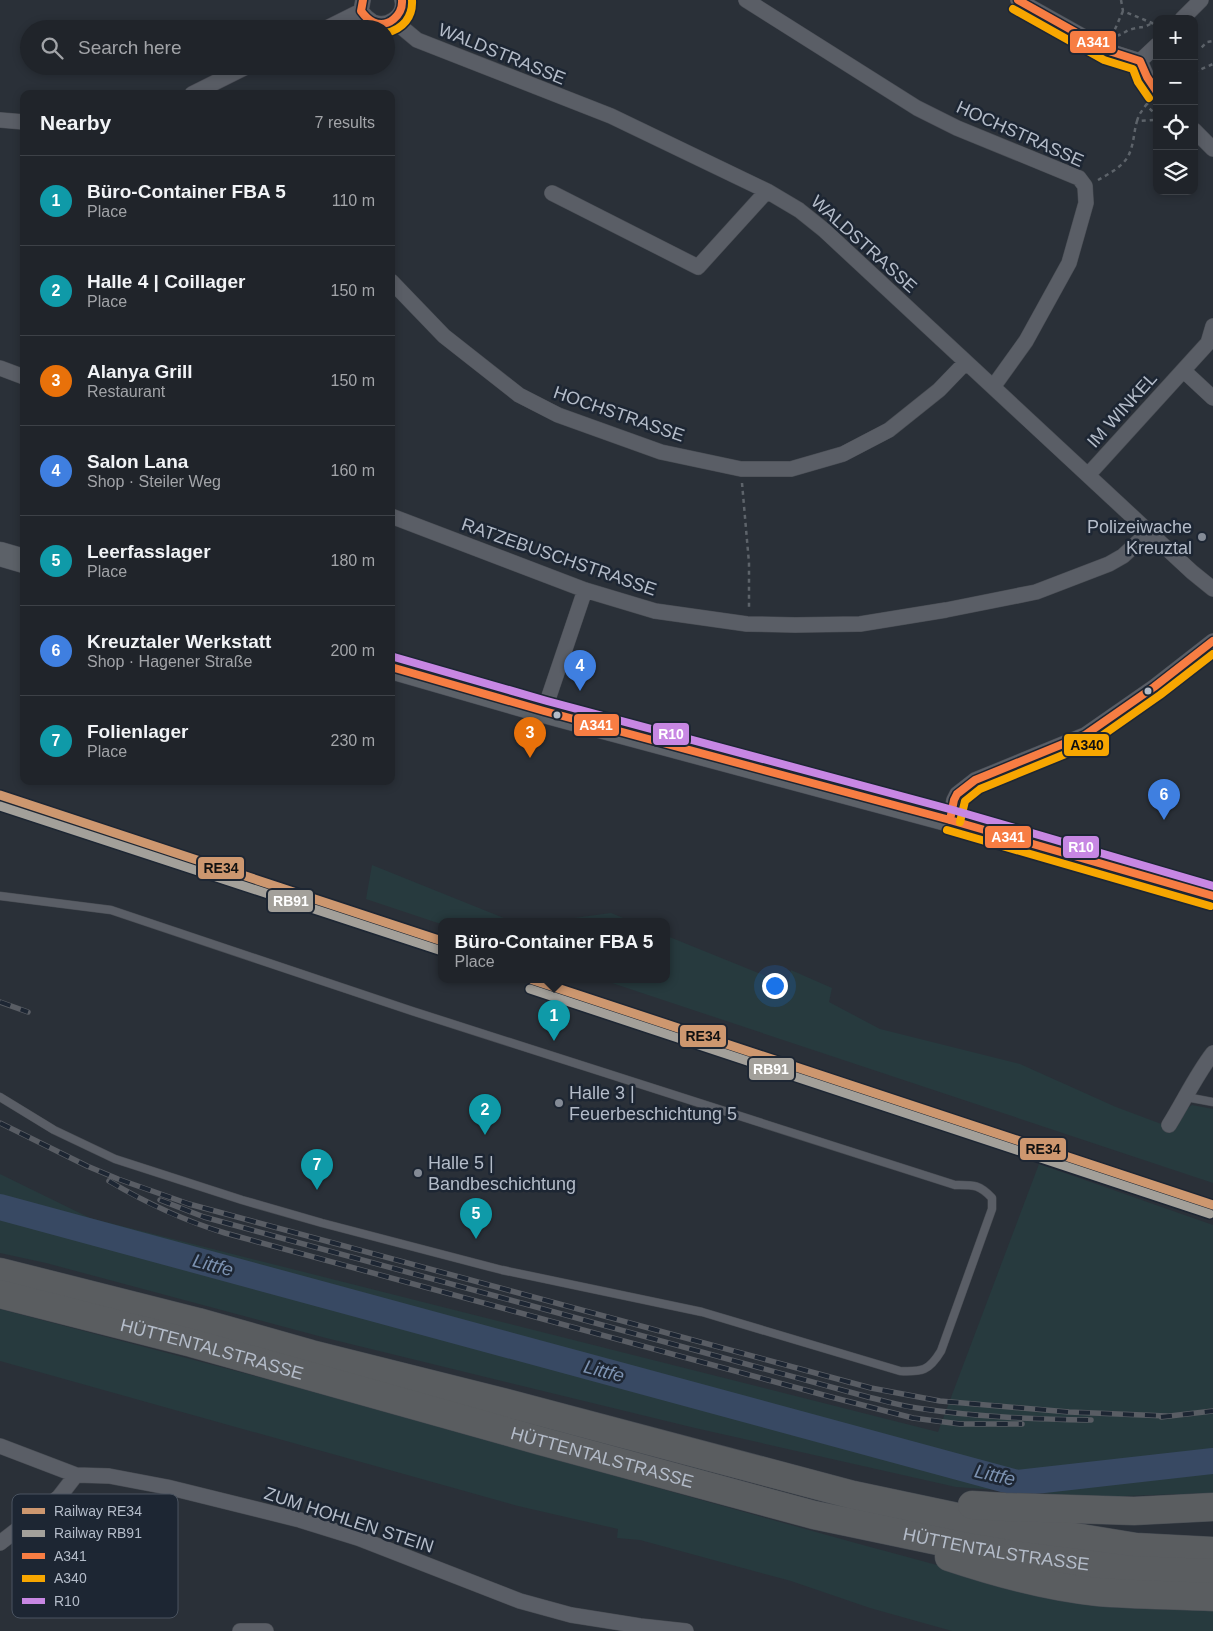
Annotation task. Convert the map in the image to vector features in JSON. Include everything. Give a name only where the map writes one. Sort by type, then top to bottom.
[{"type":"highway","name":"HÜTTENTALSTRASSE","points":[[0,1272],[198,1322],[312,1354],[514,1405],[853,1496],[976,1521],[1136,1547],[1213,1551]]},
{"type":"highway","name":"HÜTTENTALSTRASSE","points":[[0,1294],[192,1343],[540,1442],[814,1515],[962,1546],[1021,1556],[1131,1570],[1213,1573]]},
{"type":"highway","points":[[853,1496],[1068,1510],[1134,1511],[1213,1507]]},
{"type":"highway","points":[[814,1515],[996,1573],[1046,1584],[1098,1592],[1213,1597]]},
{"type":"main road","points":[[0,554],[20,560]]},
{"type":"main road","points":[[395,668],[544,711],[950,820],[1213,896]]},
{"type":"street","points":[[393,20],[403,8],[402,0]]},
{"type":"street","name":"HOCHSTRASSE","points":[[746,0],[918,108],[957,128],[1079,178],[1085,186],[1086,203],[1070,264],[1026,341],[993,387]]},
{"type":"street","points":[[1018,0],[1109,51],[1140,61],[1153,96]]},
{"type":"street","points":[[1186,15],[1201,0]]},
{"type":"street","points":[[339,20],[362,6],[371,20]]},
{"type":"street","name":"WALDSTRASSE","points":[[395,22],[417,40],[611,116],[767,191],[799,210],[824,230],[1149,532],[1213,589]]},
{"type":"street","points":[[1140,61],[1153,49]]},
{"type":"street","points":[[200,90],[230,75]]},
{"type":"street","points":[[0,120],[20,122]]},
{"type":"street","points":[[1198,134],[1213,149]]},
{"type":"street","points":[[552,193],[698,266],[767,191]]},
{"type":"street","name":"HOCHSTRASSE","points":[[395,285],[444,336],[519,395],[558,415],[661,452],[741,469],[791,469],[842,454],[889,430],[939,390],[966,362]]},
{"type":"street","name":"IM WINKEL","points":[[1088,475],[1208,343],[1213,326]]},
{"type":"street","points":[[0,368],[20,376]]},
{"type":"street","name":"IM WINKEL","points":[[1184,371],[1213,398]]},
{"type":"street","name":"RATZEBUSCHSTRASSE","points":[[395,518],[585,590],[655,611],[748,624],[795,626],[860,624],[946,610],[1036,592],[1108,564],[1123,556],[1149,532]]},
{"type":"street","points":[[544,711],[585,590]]},
{"type":"street","points":[[950,820],[957,794],[975,780],[1085,735],[1154,687],[1213,641]]},
{"type":"street","points":[[1169,1125],[1200,1070],[1213,1053]]},
{"type":"street","name":"ZUM HOHLEN STEIN","points":[[0,1446],[76,1475],[109,1476],[167,1487],[300,1520],[358,1538],[520,1601],[571,1615],[686,1631]]},
{"type":"street","points":[[61,1494],[76,1475]]},
{"type":"street","points":[[0,1543],[12,1534]]},
{"type":"street","points":[[240,1631],[266,1631]]},
{"type":"lane","points":[[0,896],[111,910],[412,1011],[956,1185],[973,1185],[984,1190],[992,1198],[992,1209],[941,1351],[933,1364],[919,1372],[900,1371],[702,1312],[502,1270],[242,1200],[115,1159],[54,1130],[0,1097]]},
{"type":"lane","points":[[1186,1097],[1213,1102]]},
{"type":"path","points":[[1121,0],[1123,11],[1112,36],[1120,36],[1130,29],[1145,28],[1152,22],[1123,11]]},
{"type":"path","points":[[1198,48],[1207,42],[1213,41]]},
{"type":"path","points":[[1198,71],[1213,64]]},
{"type":"path","points":[[1085,186],[1117,168],[1126,160],[1131,150],[1137,121],[1153,96]]},
{"type":"path","points":[[1146,105],[1153,113]]},
{"type":"path","points":[[1137,121],[1153,120]]},
{"type":"path","points":[[741,469],[749,563],[749,610]]},
{"type":"green space","points":[[372,865],[504,918],[438,918],[438,923],[366,899]]},
{"type":"green space","points":[[611,913],[623,918],[574,918]]},
{"type":"green space","points":[[670,937],[788,985],[791,970],[832,988],[829,1002],[880,1029],[1020,1064],[1116,1107],[1164,1125],[1192,1105],[1213,1109],[1213,1183],[612,983],[670,983]]},
{"type":"green space","points":[[1039,1164],[1213,1225],[1213,1493],[1094,1497],[956,1487],[695,1428],[326,1338],[46,1263],[0,1253],[0,1174],[90,1218],[938,1432]]},
{"type":"green space","points":[[0,1309],[278,1382],[1022,1588],[1213,1605],[1213,1631],[952,1631],[870,1608],[791,1581],[640,1540],[617,1538],[618,1529],[518,1506],[0,1361]]},
{"type":"waterway","name":"Littfe","points":[[0,1207],[1017,1483],[1213,1461]]},
{"type":"railway","points":[[0,1002],[28,1012]]},
{"type":"railway","points":[[0,1123],[87,1166],[189,1204],[871,1388],[940,1401],[1069,1412],[1167,1416]]},
{"type":"railway","points":[[109,1181],[166,1211],[225,1233],[831,1397],[913,1418],[960,1424],[1022,1424]]},
{"type":"railway","points":[[160,1200],[204,1217],[899,1405],[982,1415],[1091,1420]]},
{"type":"railway","points":[[1161,1417],[1213,1411]]},
{"type":"rail line","name":"RE34","points":[[0,795],[438,940]]},
{"type":"rail line","name":"RB91","points":[[0,806],[438,950]]},
{"type":"rail line","name":"RE34","points":[[542,983],[1213,1205]]},
{"type":"rail line","name":"RB91","points":[[530,989],[1210,1214]]},
{"type":"transit line","name":"A341","points":[[363,0],[361,11],[369,20]]},
{"type":"transit line","name":"A341","points":[[392,20],[400,11],[402,0]]},
{"type":"transit line","name":"A340","points":[[395,30],[409,17],[412,0]]},
{"type":"transit line","name":"A341","points":[[1018,0],[1109,51],[1140,61],[1153,86]]},
{"type":"transit line","name":"A340","points":[[1013,9],[1104,60],[1133,69],[1138,82],[1149,98]]},
{"type":"transit line","name":"A341","points":[[950,820],[957,794],[975,780],[1085,735],[1154,687],[1213,641]]},
{"type":"transit line","name":"A340","points":[[960,822],[965,801],[980,789],[1090,744],[1160,695],[1213,654]]},
{"type":"transit line","name":"R10","points":[[395,657],[547,701],[953,810],[1213,886]]},
{"type":"transit line","name":"A341","points":[[395,668],[544,711],[950,820],[1213,896]]},
{"type":"transit line","name":"A340","points":[[947,830],[1210,906]]},
{"type":"place","name":"Polizeiwache Kreuztal","points":[[1202,537]]},
{"type":"place","name":"Salon Lana","points":[[580,691]]},
{"type":"place","name":"Alanya Grill","points":[[530,758]]},
{"type":"place","name":"Kreuztaler Werkstatt","points":[[1164,820]]},
{"type":"place","name":"Büro-Container FBA 5","points":[[554,1041]]},
{"type":"place","name":"Halle 3 | Feuerbeschichtung 5","points":[[559,1103]]},
{"type":"place","name":"Halle 4 | Coillager","points":[[485,1135]]},
{"type":"place","name":"Halle 5 | Bandbeschichtung","points":[[418,1173]]},
{"type":"place","name":"Folienlager","points":[[317,1190]]},
{"type":"place","name":"Leerfasslager","points":[[476,1239]]}]
